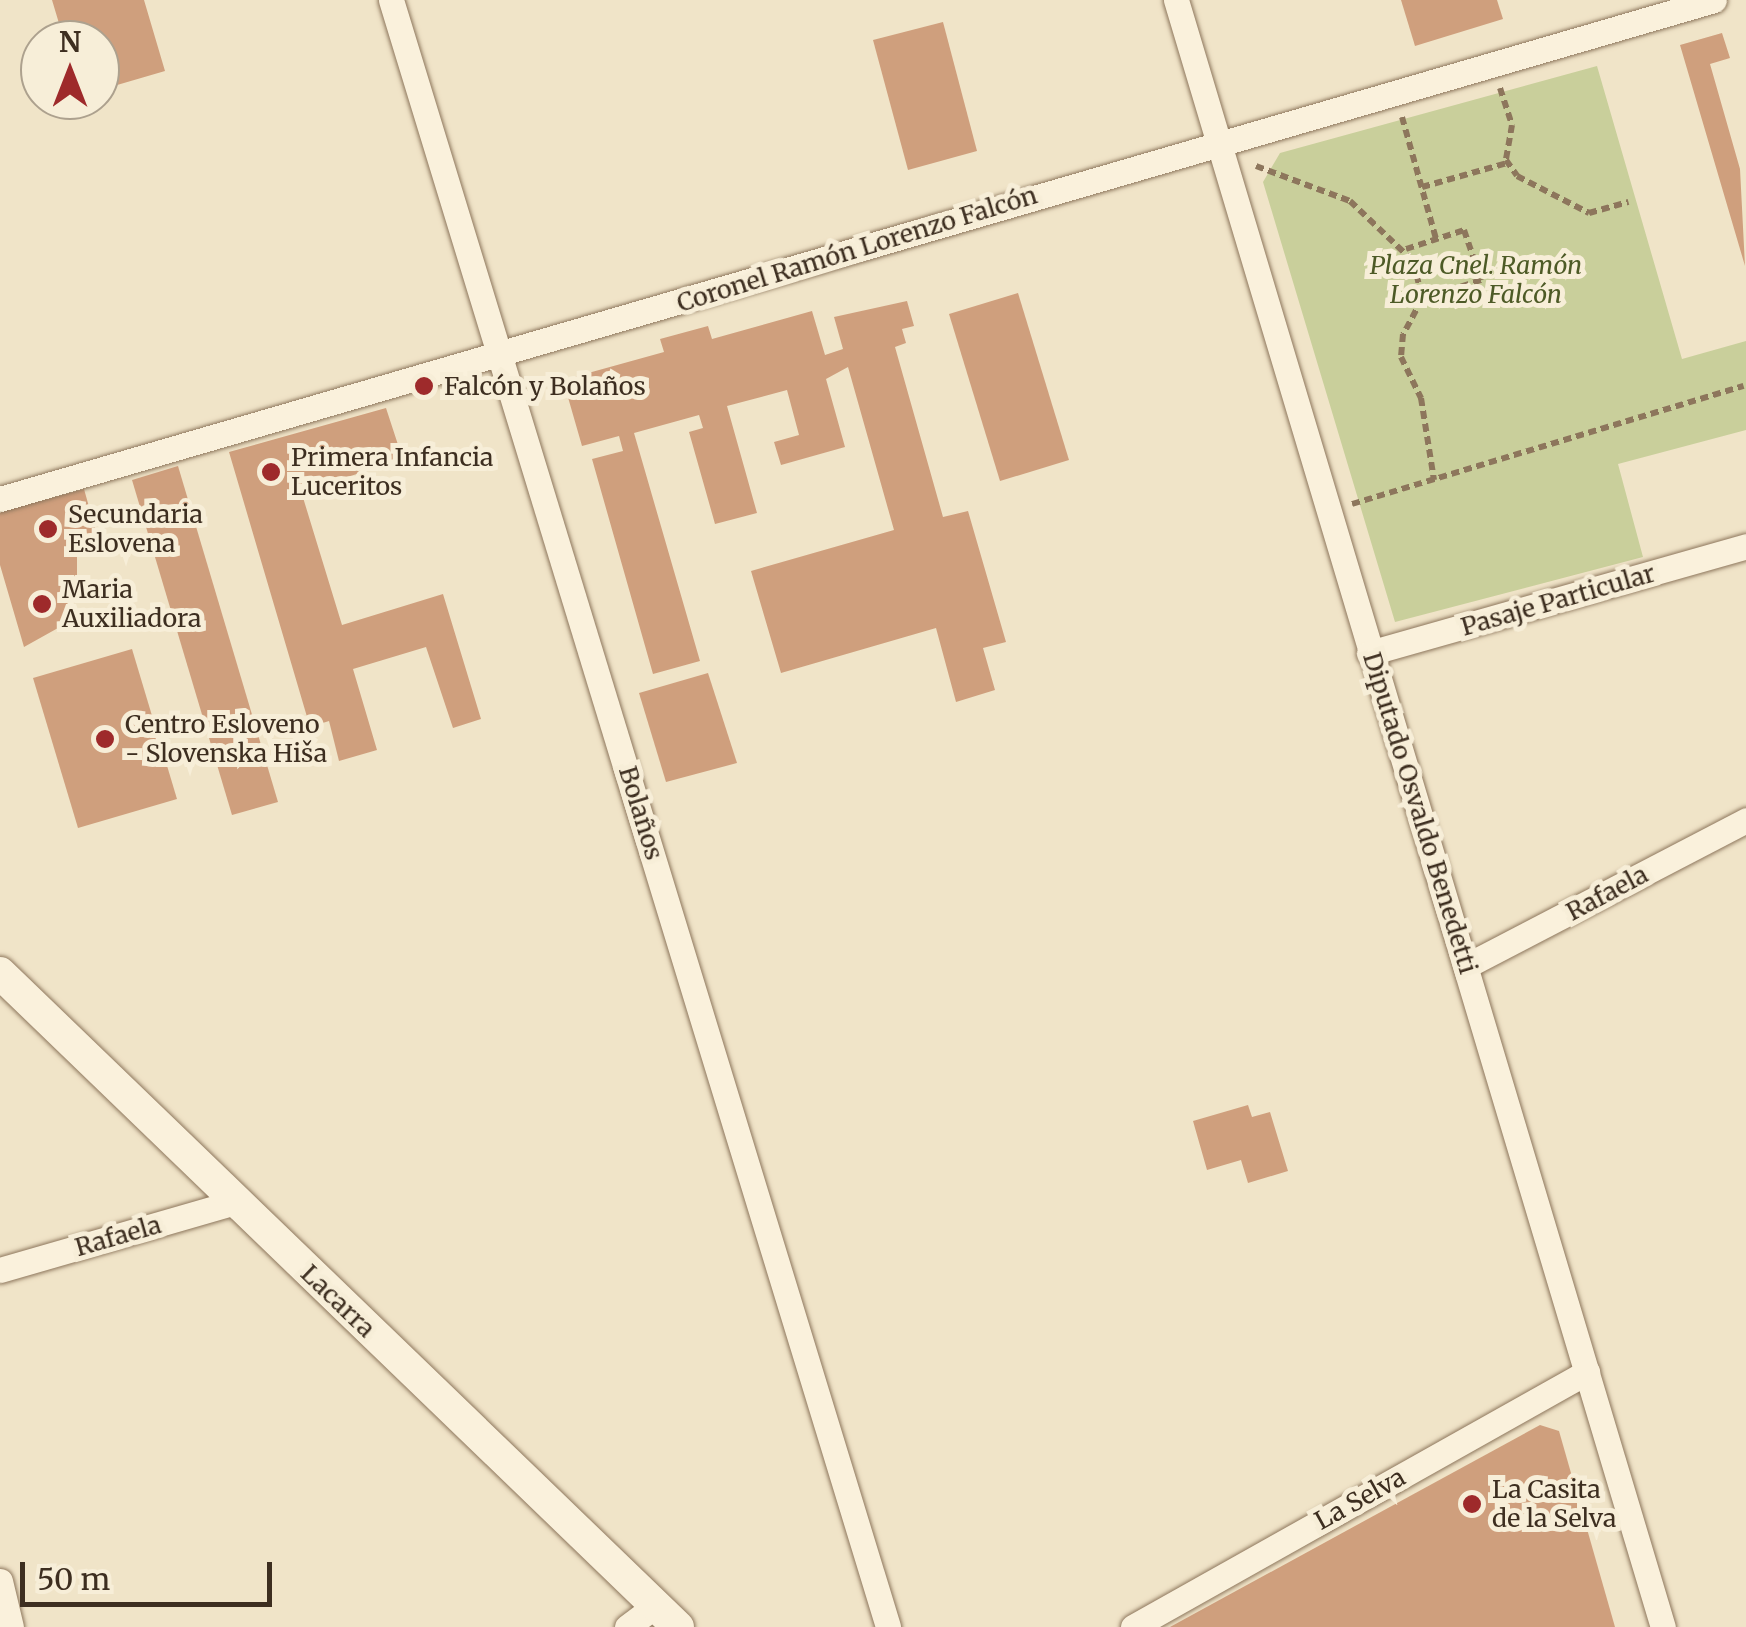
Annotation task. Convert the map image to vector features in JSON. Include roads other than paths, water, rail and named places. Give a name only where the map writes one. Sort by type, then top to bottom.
[{"type":"street","name":"Bolaños","points":[[391,0],[888,1627]]},
{"type":"street","name":"Diputado Osvaldo Benedetti","points":[[1176,0],[1663,1627]]},
{"type":"street","name":"Coronel Ramón Lorenzo Falcón","points":[[0,500],[1714,0]]},
{"type":"street","name":"Pasaje Particular","points":[[1369,653],[1746,546]]},
{"type":"street","name":"Rafaela","points":[[1468,966],[1746,820]]},
{"type":"street","name":"Lacarra","points":[[0,973],[666,1616]]},
{"type":"street","name":"Rafaela","points":[[0,1270],[236,1202]]},
{"type":"street","name":"La Selva","points":[[1133,1627],[1587,1372]]},
{"type":"street","points":[[0,1581],[11,1627]]},
{"type":"street","points":[[627,1627],[666,1616]]},
{"type":"place","name":"Falcón y Bolaños","points":[[424,386]]},
{"type":"place","name":"Primera Infancia Luceritos","points":[[271,472]]},
{"type":"place","name":"Secundaria Eslovena","points":[[48,529]]},
{"type":"place","name":"Maria Auxiliadora","points":[[42,604]]},
{"type":"place","name":"Centro Esloveno - Slovenska Hiša","points":[[105,739]]},
{"type":"place","name":"La Casita de la Selva","points":[[1472,1504]]},
{"type":"park label","name":"Plaza Cnel. Ramón Lorenzo Falcón","points":[[1476,280]]}]
